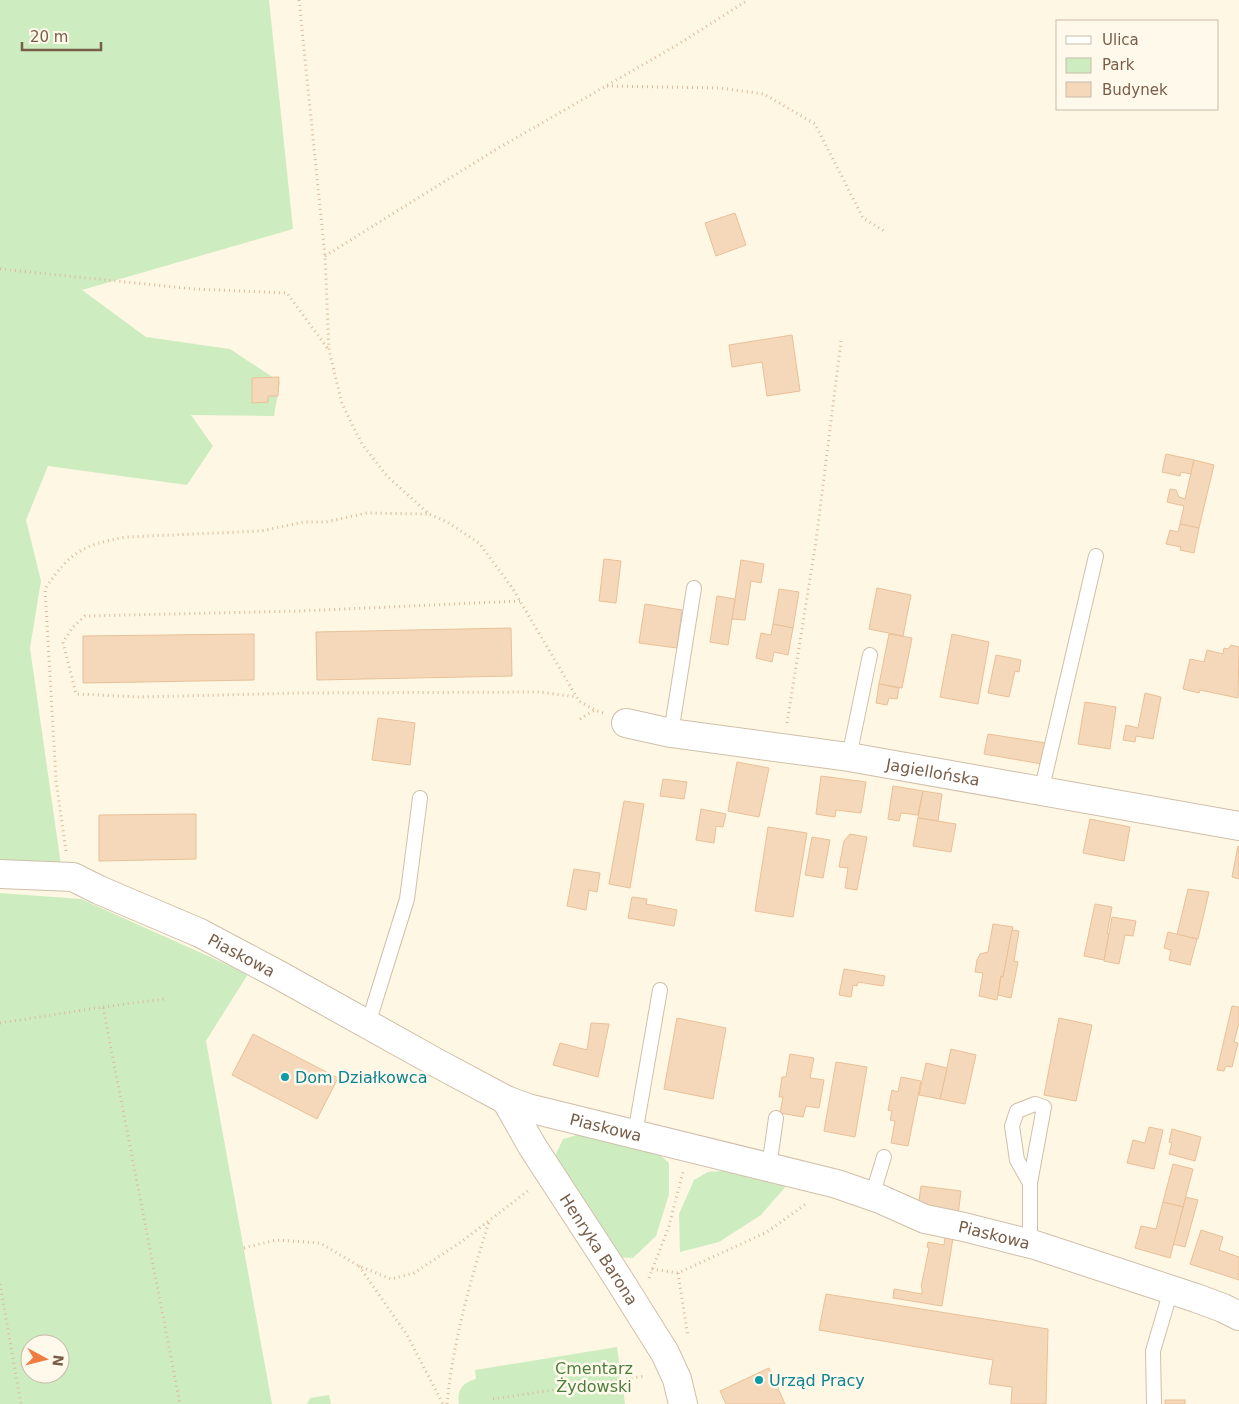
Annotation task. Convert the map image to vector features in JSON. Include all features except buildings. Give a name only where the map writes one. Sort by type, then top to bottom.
[{"type":"street","name":"Jagiellońska","points":[[626,723],[671,733],[849,757],[1239,826]]},
{"type":"street","name":"Piaskowa","points":[[0,874],[73,877],[200,933],[506,1100],[528,1108],[824,1180],[872,1196],[925,1219],[1030,1244],[1172,1290],[1223,1308],[1239,1316]]},
{"type":"street","name":"Henryka Barona","points":[[506,1100],[549,1174],[665,1353],[674,1372],[683,1404]]},
{"type":"lane","points":[[1041,792],[1096,556]]},
{"type":"lane","points":[[671,733],[694,588]]},
{"type":"lane","points":[[849,757],[870,655]]},
{"type":"lane","points":[[368,1024],[408,899],[420,798]]},
{"type":"lane","points":[[635,1134],[660,990]]},
{"type":"lane","points":[[1030,1183],[1017,1160],[1012,1126],[1017,1111],[1035,1104],[1044,1107],[1030,1183],[1030,1244]]},
{"type":"lane","points":[[768,1167],[776,1118]]},
{"type":"lane","points":[[872,1196],[884,1157]]},
{"type":"lane","points":[[1154,1404],[1153,1351],[1172,1290]]},
{"type":"path","points":[[299,0],[325,256],[329,350],[342,404],[362,444],[387,476],[429,514],[447,522],[479,543],[520,601],[579,701],[595,710]]},
{"type":"path","points":[[325,256],[495,150],[677,45],[748,0]]},
{"type":"path","points":[[606,86],[720,88],[764,94],[815,124],[863,218],[884,231]]},
{"type":"path","points":[[0,269],[194,289],[287,293],[329,350]]},
{"type":"path","points":[[782,748],[816,541],[841,342]]},
{"type":"path","points":[[73,877],[65,848],[56,780],[45,607],[45,589],[60,566],[83,548],[106,540],[126,537],[261,531],[304,522],[326,522],[367,513],[429,514]]},
{"type":"path","points":[[520,601],[301,611],[85,616],[73,627],[63,642],[76,694],[138,697],[303,693],[540,692],[577,697]]},
{"type":"path","points":[[0,1023],[164,999]]},
{"type":"path","points":[[103,1008],[180,1404]]},
{"type":"path","points":[[638,1310],[669,1226],[689,1148]]},
{"type":"path","points":[[244,1248],[276,1240],[320,1243],[359,1266],[391,1278],[414,1273],[461,1242],[549,1174]]},
{"type":"path","points":[[652,1269],[678,1273],[767,1232],[804,1207],[824,1180]]},
{"type":"path","points":[[445,1404],[472,1276],[489,1220]]},
{"type":"path","points":[[359,1266],[407,1335],[445,1404]]},
{"type":"path","points":[[0,1284],[22,1404]]},
{"type":"path","points":[[493,1399],[674,1372]]},
{"type":"green space","points":[[0,0],[269,0],[293,229],[82,290],[146,337],[230,349],[280,382],[274,416],[191,415],[213,446],[187,485],[48,466],[26,520],[41,581],[30,648],[61,865],[0,860]]},
{"type":"green space","points":[[0,893],[81,899],[248,974],[206,1041],[272,1404],[0,1404]]},
{"type":"green space","points":[[587,1132],[653,1149],[669,1163],[669,1194],[656,1236],[633,1258],[616,1257],[553,1160],[563,1139]]},
{"type":"green space","points":[[760,1168],[788,1184],[761,1215],[719,1242],[680,1252],[679,1214],[694,1180],[708,1172]]},
{"type":"green space","name":"Cmentarz Żydowski","points":[[617,1347],[625,1404],[459,1404],[460,1391],[464,1385],[476,1379],[475,1370]]},
{"type":"green space","points":[[329,1395],[331,1404],[307,1404],[310,1398]]},
{"type":"place","name":"Dom Działkowca","points":[[285,1077]]},
{"type":"place","name":"Urząd Pracy","points":[[759,1380]]}]
